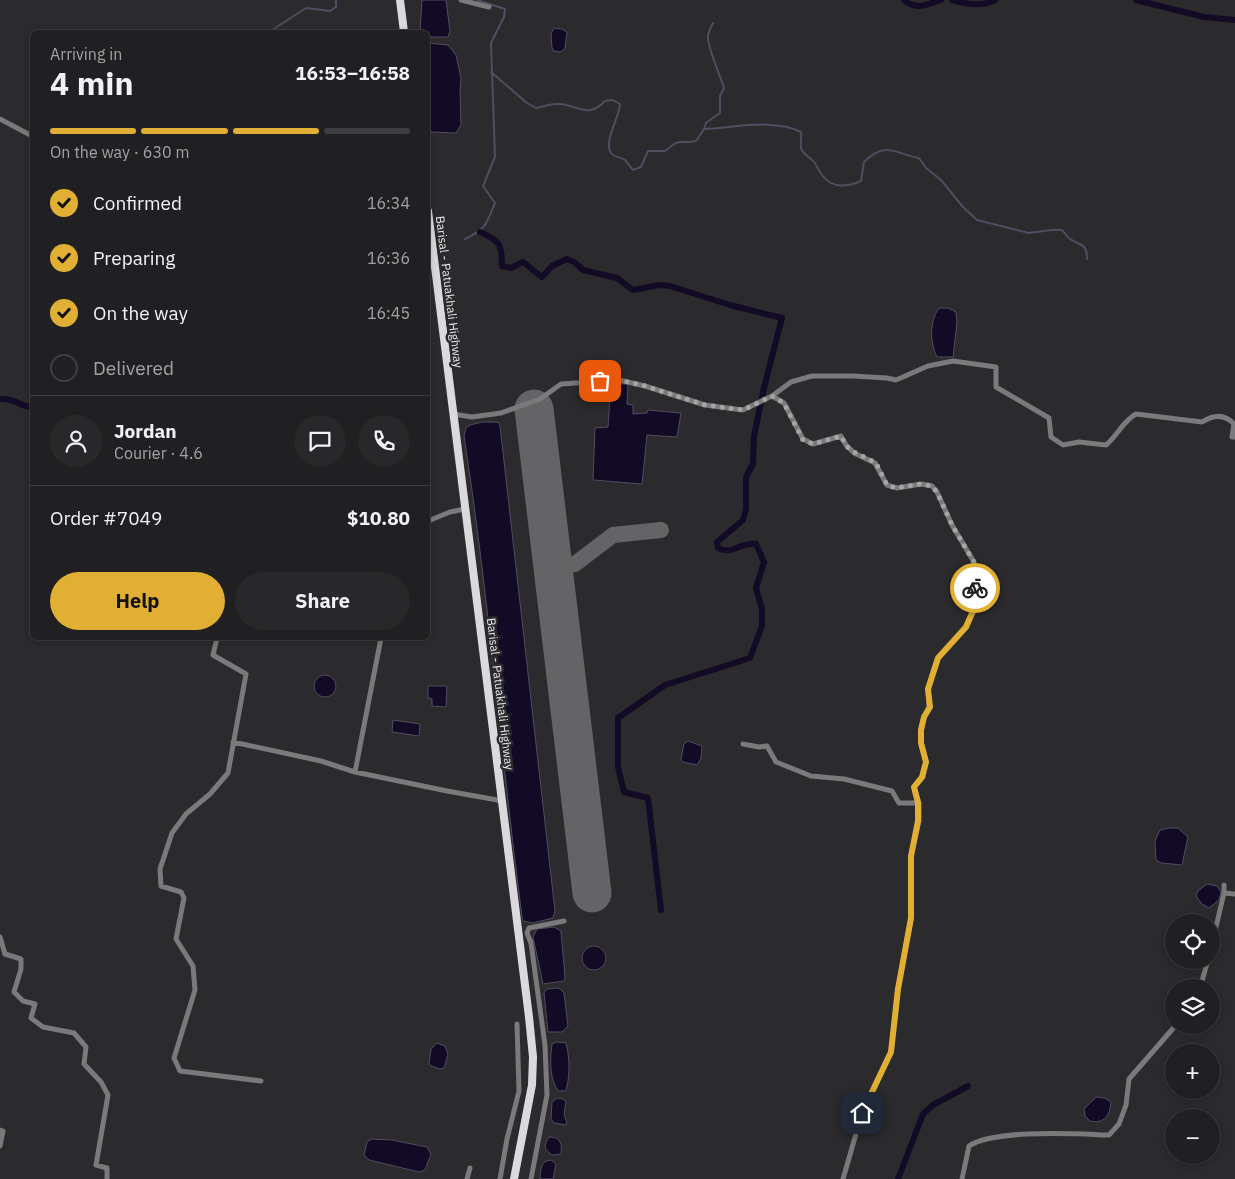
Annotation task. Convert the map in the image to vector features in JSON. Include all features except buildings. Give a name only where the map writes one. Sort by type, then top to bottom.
[{"type":"highway","points":[[400,0],[404,30]]},
{"type":"highway","name":"Barisal - Patuakhali Highway","points":[[430,229],[464,509],[523,959],[533,1057],[530,1099],[514,1179]]},
{"type":"street","points":[[461,0],[489,7]]},
{"type":"street","points":[[0,119],[30,135]]},
{"type":"street","points":[[453,414],[472,417],[501,413],[540,399],[561,384],[619,380],[705,405],[743,410],[772,396],[791,382],[812,376],[861,376],[896,380],[928,366],[953,361],[996,367],[996,387],[1049,418],[1051,437],[1059,444],[1065,445],[1079,442],[1106,445],[1128,420],[1136,414],[1202,422],[1209,418],[1221,416],[1234,424],[1232,436],[1235,438]]},
{"type":"street","points":[[772,396],[784,403],[803,440],[813,444],[841,436],[846,446],[876,463],[887,485],[896,488],[921,484],[932,486],[974,562],[974,609],[966,627],[938,658],[928,689],[930,707],[924,717],[921,730],[921,743],[926,762],[922,777],[914,787],[918,803],[918,821],[911,856],[911,918],[898,989],[891,1052],[862,1113],[842,1179]]},
{"type":"street","points":[[430,520],[450,512],[464,509]]},
{"type":"street","points":[[217,640],[214,655],[246,674],[228,773],[210,794],[186,814],[172,833],[160,869],[160,886],[181,892],[184,898],[176,939],[193,966],[195,990],[174,1058],[180,1071],[261,1081]]},
{"type":"street","points":[[355,772],[382,640]]},
{"type":"street","points":[[233,742],[321,761],[355,772],[502,800]]},
{"type":"street","points":[[743,744],[759,747],[768,746],[776,762],[811,776],[844,779],[892,791],[899,803],[918,803]]},
{"type":"street","points":[[1219,914],[1224,885]]},
{"type":"street","points":[[1224,893],[1235,894]]},
{"type":"street","points":[[531,1179],[547,1096],[545,1045],[531,943],[526,933],[529,928],[564,921]]},
{"type":"street","points":[[0,937],[5,954],[21,959],[21,969],[14,992],[23,1001],[34,1004],[31,1018],[43,1027],[74,1033],[86,1047],[84,1064],[101,1082],[108,1095],[96,1165],[107,1168],[107,1179]]},
{"type":"street","points":[[500,1179],[507,1139],[519,1091],[517,1024]]},
{"type":"street","points":[[962,1179],[970,1146],[976,1142],[1000,1137],[1044,1134],[1109,1135],[1118,1124],[1123,1112],[1129,1079],[1168,1034]]},
{"type":"street","points":[[0,1130],[3,1130],[0,1146]]},
{"type":"street","points":[[467,1179],[470,1168]]},
{"type":"shaded area","points":[[422,0],[446,0],[450,31],[448,37],[430,37],[430,30],[420,30]]},
{"type":"shaded area","points":[[554,28],[567,32],[565,48],[561,52],[554,51],[552,48],[551,34]]},
{"type":"shaded area","points":[[430,43],[448,45],[456,55],[461,78],[461,125],[456,133],[432,132],[430,130]]},
{"type":"shaded area","points":[[939,308],[948,308],[956,312],[957,322],[953,357],[937,357],[935,351],[932,339],[932,326]]},
{"type":"shaded area","points":[[611,384],[628,384],[627,404],[633,405],[633,414],[647,413],[648,410],[681,413],[677,437],[647,435],[642,484],[593,480],[595,428],[608,427]]},
{"type":"shaded area","points":[[482,422],[496,422],[500,426],[555,911],[553,918],[533,923],[523,921],[522,917],[481,556],[464,436],[466,428]]},
{"type":"shaded area","points":[[325,675],[333,678],[336,686],[333,694],[325,697],[317,694],[314,686],[317,678]]},
{"type":"shaded area","points":[[428,686],[447,686],[446,707],[432,706],[432,699],[428,698]]},
{"type":"shaded area","points":[[393,720],[420,724],[419,736],[392,732]]},
{"type":"shaded area","points":[[688,741],[702,746],[701,758],[697,765],[683,762],[681,759],[684,744]]},
{"type":"shaded area","points":[[1178,828],[1188,837],[1182,865],[1161,863],[1156,860],[1155,841],[1160,830]]},
{"type":"shaded area","points":[[1207,884],[1217,886],[1221,892],[1219,900],[1209,908],[1202,904],[1196,896],[1198,891]]},
{"type":"shaded area","points":[[554,927],[561,931],[565,978],[564,981],[543,984],[533,937],[537,929]]},
{"type":"shaded area","points":[[589,946],[599,946],[606,953],[606,963],[599,970],[589,970],[582,963],[582,953]]},
{"type":"shaded area","points":[[557,988],[564,993],[568,1026],[562,1032],[548,1032],[544,993],[547,989]]},
{"type":"shaded area","points":[[556,1042],[566,1043],[569,1067],[566,1091],[558,1091],[552,1074],[552,1044]]},
{"type":"shaded area","points":[[437,1043],[445,1046],[448,1054],[444,1068],[440,1069],[431,1066],[429,1063],[431,1049]]},
{"type":"shaded area","points":[[1096,1097],[1105,1098],[1111,1102],[1108,1115],[1103,1120],[1095,1122],[1090,1121],[1085,1116],[1084,1109]]},
{"type":"shaded area","points":[[557,1098],[563,1099],[566,1102],[564,1114],[566,1125],[554,1123],[551,1119],[552,1102]]},
{"type":"shaded area","points":[[549,1137],[556,1138],[560,1142],[561,1154],[553,1155],[546,1150],[545,1145]]},
{"type":"shaded area","points":[[372,1139],[392,1140],[427,1147],[431,1154],[425,1170],[419,1172],[369,1160],[364,1155],[367,1142]]},
{"type":"shaded area","points":[[551,1160],[556,1164],[553,1179],[540,1179],[543,1164]]},
{"type":"waterway","points":[[272,30],[306,8],[330,11],[336,7],[336,0]]},
{"type":"waterway","points":[[465,239],[484,226],[495,203],[483,186],[495,157],[491,43],[504,17],[505,9],[477,0]]},
{"type":"waterway","points":[[904,0],[918,6],[941,0]]},
{"type":"waterway","points":[[952,0],[969,4],[979,4],[995,0]]},
{"type":"waterway","points":[[1136,0],[1204,17],[1235,20]]},
{"type":"waterway","points":[[704,129],[706,123],[720,113],[720,96],[724,88],[708,40],[708,34],[713,23]]},
{"type":"waterway","points":[[491,72],[527,103],[536,108],[551,104],[563,104],[592,110],[605,101],[613,100],[620,104],[610,136],[609,148],[613,155],[625,160],[633,170],[641,167],[648,151],[665,151],[678,142],[696,141],[704,129],[779,125],[801,132],[801,146],[804,154],[814,162],[822,175],[830,183],[850,185],[861,181],[864,162],[871,156],[884,150],[919,158],[926,168],[941,180],[963,207],[977,220],[1029,233],[1062,230],[1069,238],[1085,247],[1087,259]]},
{"type":"waterway","points":[[480,232],[492,238],[498,244],[502,266],[511,268],[523,262],[542,277],[552,266],[567,259],[583,270],[617,278],[633,290],[659,285],[670,286],[730,305],[782,318],[754,436],[753,464],[746,477],[746,509],[743,520],[717,542],[718,548],[723,550],[746,544],[756,544],[764,562],[756,588],[762,609],[762,626],[750,658],[665,685],[618,718],[618,767],[624,792],[648,798],[661,910]]},
{"type":"waterway","points":[[0,399],[10,400],[30,407]]},
{"type":"waterway","points":[[898,1179],[923,1114],[933,1105],[968,1086]]},
{"type":"taxiway","points":[[553,567],[575,564],[613,535],[661,530]]},
{"type":"runway","points":[[534,409],[592,893]]},
{"type":"way so far","points":[[600,381],[619,380],[705,405],[743,410],[772,396],[784,403],[803,440],[813,444],[841,436],[846,446],[876,463],[887,485],[896,488],[921,484],[932,486],[974,562],[975,588]]},
{"type":"route","points":[[862,1113],[891,1052],[898,989],[911,918],[911,856],[918,821],[918,803],[914,787],[922,777],[926,762],[921,743],[921,730],[924,717],[930,707],[928,689],[938,658],[966,627],[974,609],[975,588]]}]
